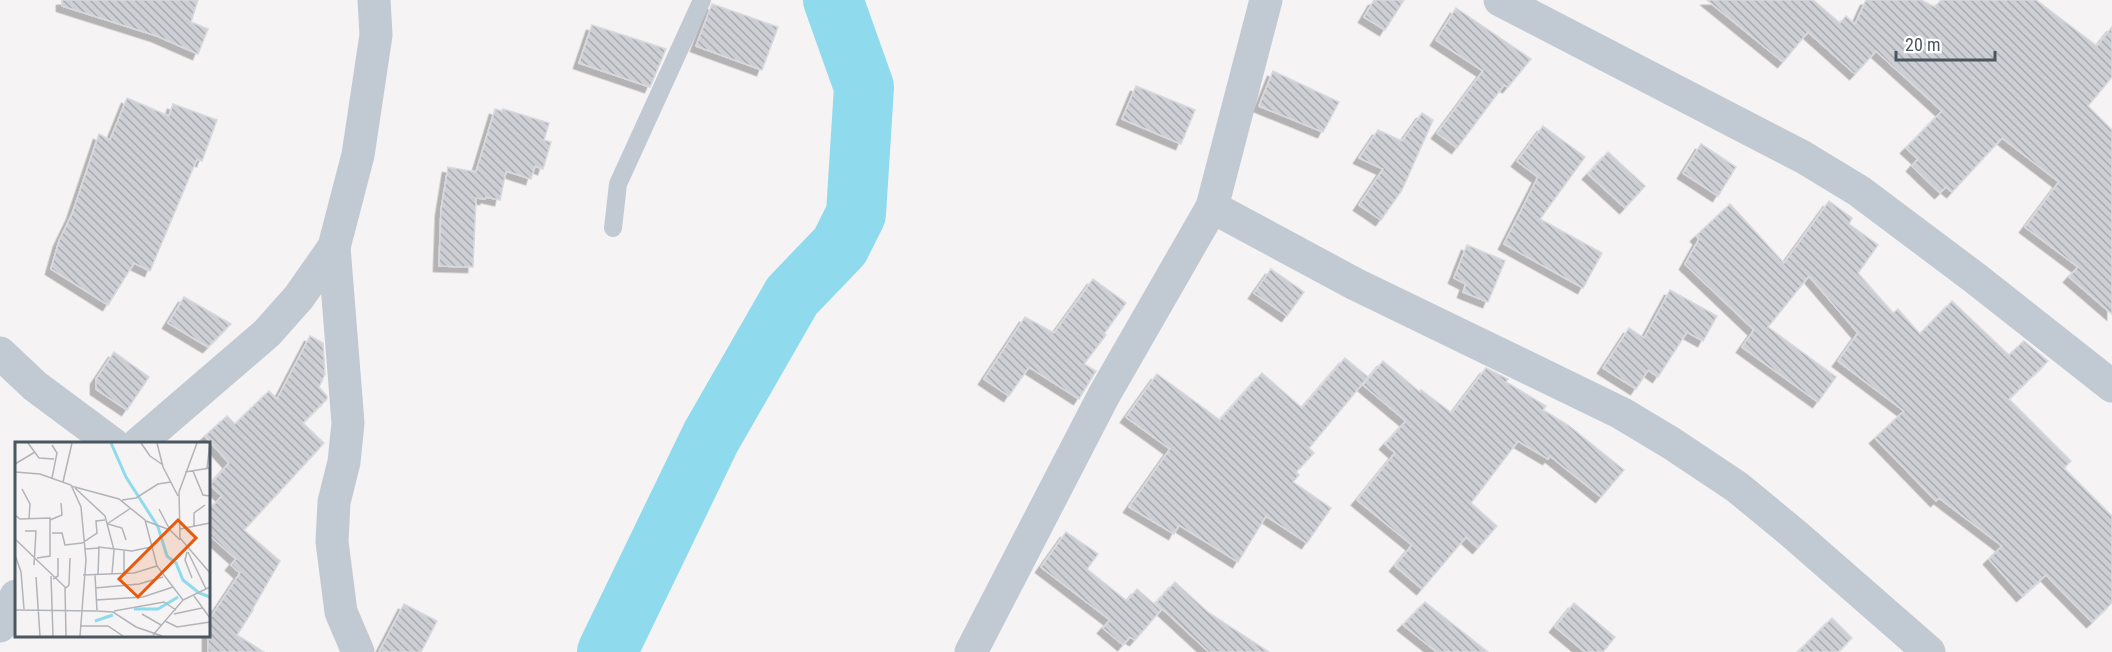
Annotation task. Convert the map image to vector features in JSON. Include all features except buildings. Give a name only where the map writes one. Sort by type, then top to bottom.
[{"type":"street","points":[[357,652],[341,612],[332,542],[334,502],[344,462],[348,423],[334,247],[358,155],[376,35],[374,0]]},
{"type":"street","points":[[971,652],[1104,394],[1212,207],[1266,0]]},
{"type":"street","points":[[1500,0],[1803,157],[1858,191],[1975,278],[2112,386]]},
{"type":"street","points":[[1212,207],[1364,288],[1621,413],[1671,444],[1737,487],[1928,652]]},
{"type":"street","points":[[140,442],[267,333],[299,297],[334,247]]},
{"type":"street","points":[[0,353],[35,386],[110,442]]},
{"type":"street","points":[[0,626],[15,598]]},
{"type":"street","points":[[328,652],[341,612]]},
{"type":"lane","points":[[613,228],[618,184],[702,0]]},
{"type":"waterway","points":[[607,652],[711,437],[792,296],[840,246],[856,214],[864,87],[833,0]]}]
